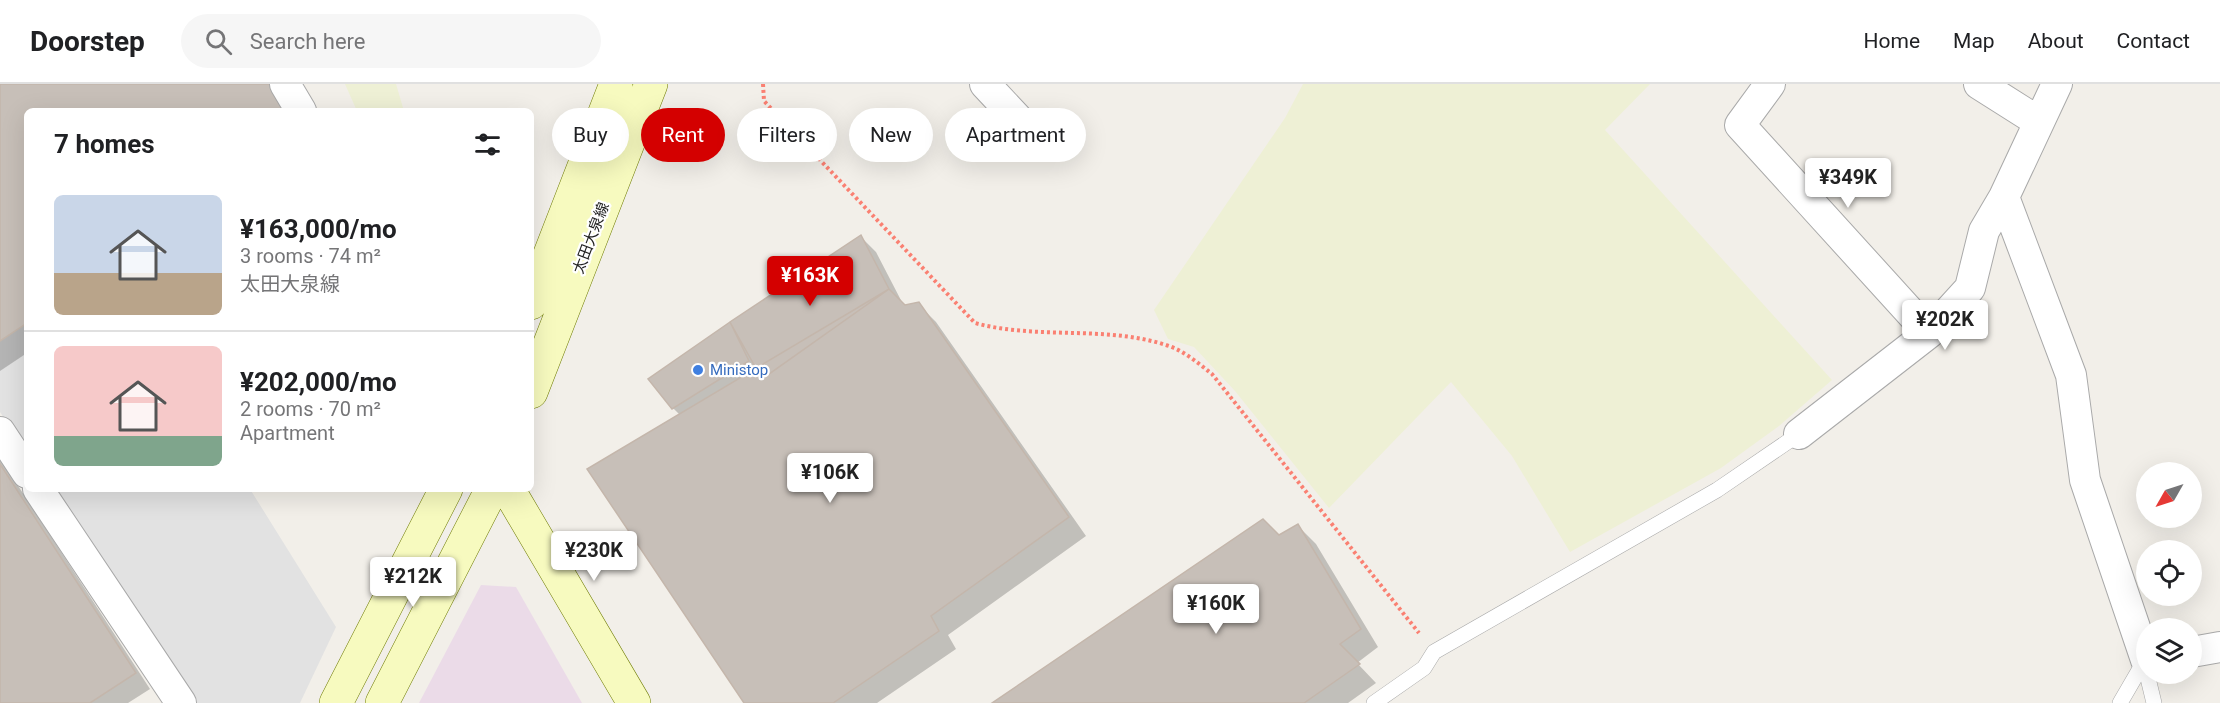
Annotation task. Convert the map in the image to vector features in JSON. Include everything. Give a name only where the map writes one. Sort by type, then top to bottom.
[{"type":"main road","name":"太田大泉線","points":[[534,295],[616,84]]},
{"type":"main road","name":"太田大泉線","points":[[534,384],[651,84]]},
{"type":"main road","points":[[336,703],[444,492]]},
{"type":"main road","points":[[382,703],[490,492]]},
{"type":"main road","points":[[510,492],[634,703]]},
{"type":"street","points":[[285,84],[298,108]]},
{"type":"street","points":[[985,84],[1007,108]]},
{"type":"street","points":[[1770,84],[1740,125],[1929,333]]},
{"type":"street","points":[[1979,84],[2039,122]]},
{"type":"street","points":[[1799,434],[1929,333],[1970,288],[1984,231],[2004,197],[2057,84]]},
{"type":"street","points":[[2004,197],[2071,375],[2085,480],[2136,636]]},
{"type":"street","points":[[0,432],[24,468]]},
{"type":"street","points":[[40,492],[181,703]]},
{"type":"street","points":[[2202,650],[2220,646]]},
{"type":"lane","points":[[1374,703],[1424,668],[1434,652],[1717,489],[1799,434]]},
{"type":"lane","points":[[2120,703],[2136,680]]},
{"type":"lane","points":[[2150,684],[2154,703]]},
{"type":"path","points":[[763,84],[764,100],[975,323],[996,329],[1113,335],[1167,345],[1191,357],[1212,374],[1434,652]]},
{"type":"shaded area","points":[[24,325],[24,448],[0,412],[0,341]]},
{"type":"shaded area","points":[[53,492],[252,492],[336,627],[300,703],[194,703]]},
{"type":"shaded area","points":[[481,585],[516,587],[582,703],[419,703]]},
{"type":"green space","points":[[345,84],[396,84],[403,108],[356,108]]},
{"type":"green space","points":[[1303,84],[1650,84],[1605,130],[1832,380],[1779,426],[1721,468],[1570,552],[1512,456],[1451,382],[1329,508],[1235,391],[1194,347],[1168,339],[1154,310],[1285,118]]},
{"type":"building","points":[[0,84],[285,84],[299,108],[24,108],[24,325],[0,341]]},
{"type":"building","points":[[861,235],[889,289],[762,379],[730,322]]},
{"type":"building","points":[[889,289],[905,305],[919,302],[1069,517],[931,616],[939,631],[833,703],[744,703],[587,469]]},
{"type":"building","name":"Ministop","points":[[730,322],[749,361],[672,409],[648,379]]},
{"type":"building","points":[[0,464],[136,673],[90,703],[0,703]]},
{"type":"building","points":[[1263,519],[1279,535],[1298,524],[1361,629],[1340,644],[1360,664],[1304,703],[992,703]]},
{"type":"place","name":"Ministop","points":[[698,370]]}]
